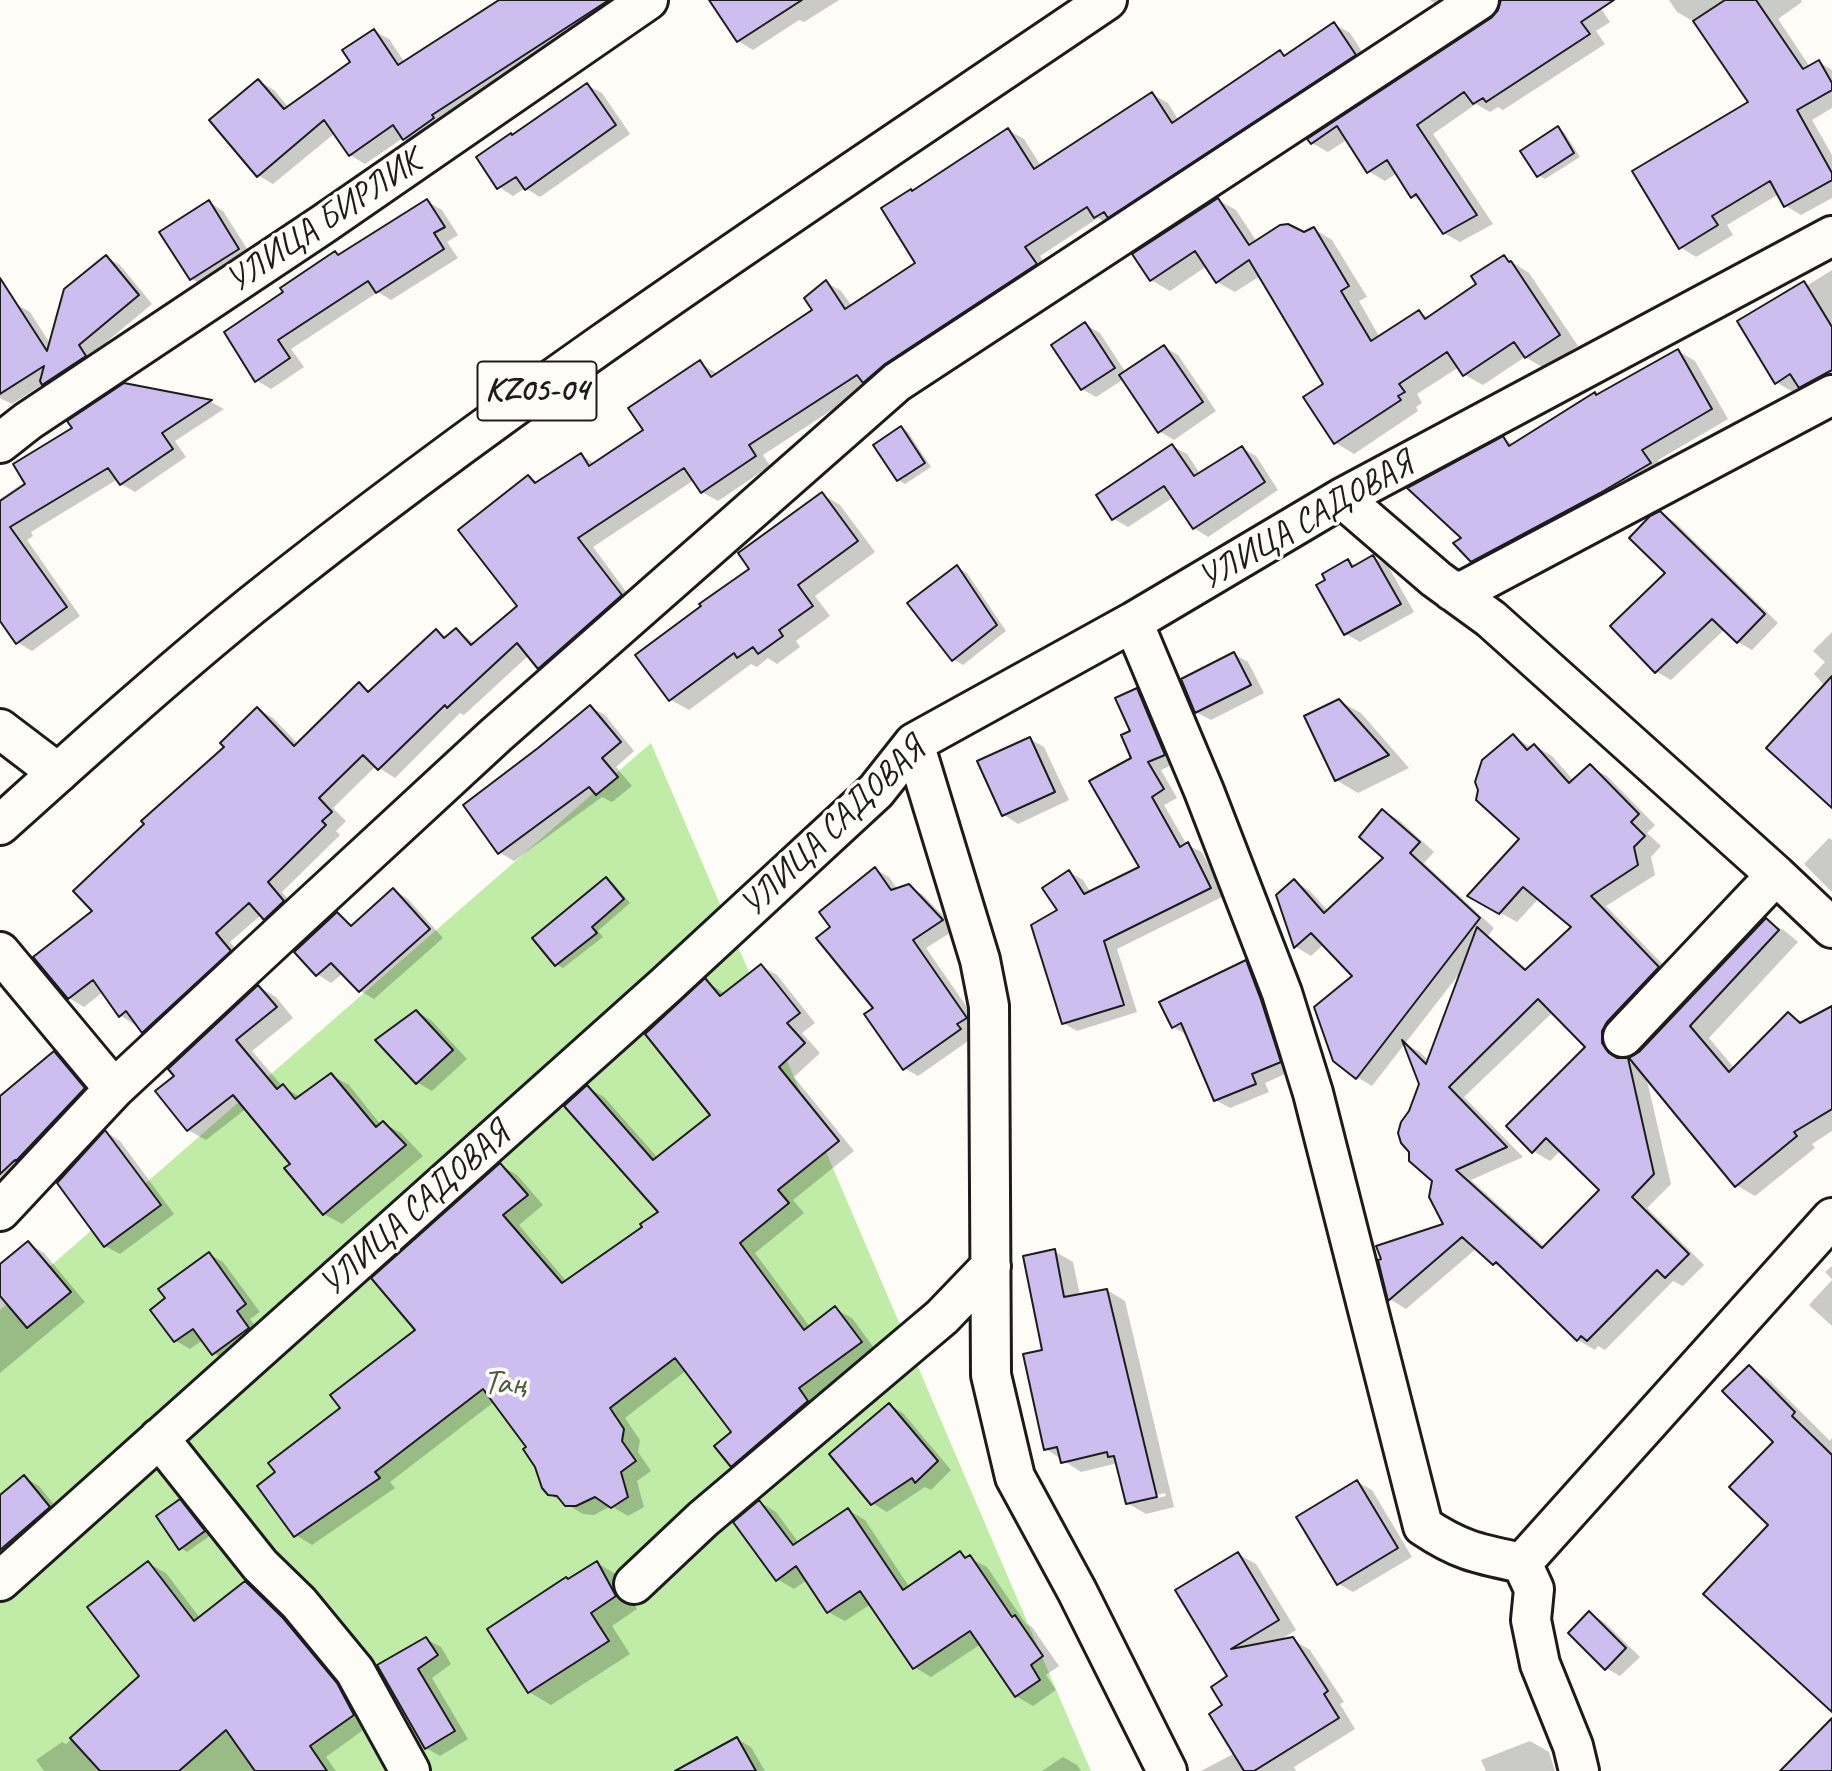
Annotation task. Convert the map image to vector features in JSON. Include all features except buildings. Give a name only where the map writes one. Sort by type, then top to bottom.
[{"type":"street","name":"УЛИЦА БИРЛИК","points":[[0,443],[28,421],[322,225],[648,0]]},
{"type":"street","name":"KZ05-04","points":[[0,825],[251,606],[464,442],[708,269],[1107,0]]},
{"type":"street","points":[[0,1211],[114,1089],[486,745],[897,382],[1479,0]]},
{"type":"street","name":"УЛИЦА САДОВАЯ","points":[[0,1581],[665,986],[876,791],[914,743],[1133,622],[1342,498],[1832,236]]},
{"type":"street","points":[[1452,591],[1465,590],[1832,395]]},
{"type":"street","points":[[1342,498],[1452,591],[1491,619],[1832,928]]},
{"type":"street","points":[[1133,622],[1204,791],[1282,993],[1312,1093],[1423,1526],[1447,1542],[1472,1553],[1522,1563]]},
{"type":"street","points":[[0,729],[58,773]]},
{"type":"street","points":[[914,743],[980,960],[989,1006],[990,1375],[1015,1477],[1077,1591],[1167,1771]]},
{"type":"street","points":[[1623,1037],[1776,875]]},
{"type":"street","points":[[0,952],[114,1089]]},
{"type":"street","points":[[1522,1563],[1832,1218]]},
{"type":"street","points":[[634,1584],[704,1519],[942,1317],[991,1266]]},
{"type":"street","points":[[159,1438],[260,1565],[299,1603],[355,1671],[410,1771]]},
{"type":"street","points":[[1522,1563],[1534,1590],[1531,1620],[1540,1664],[1573,1746],[1578,1771]]},
{"type":"green space","name":"Таң","points":[[651,743],[1091,1771],[0,1771],[0,1310]]}]
